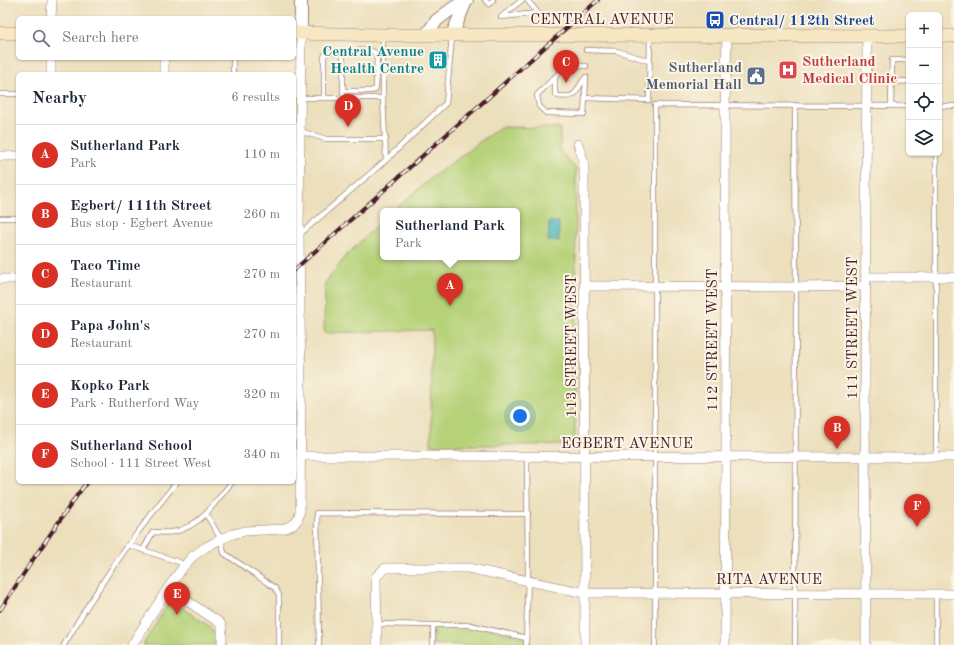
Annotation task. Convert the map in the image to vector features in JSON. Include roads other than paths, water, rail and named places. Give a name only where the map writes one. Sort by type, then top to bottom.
[{"type":"main road","points":[[0,32],[16,32]]},
{"type":"main road","name":"CENTRAL AVENUE","points":[[297,33],[383,35],[906,36]]},
{"type":"main road","points":[[942,36],[954,36]]},
{"type":"street","points":[[51,16],[52,0]]},
{"type":"street","points":[[132,645],[168,588],[193,556],[221,539],[245,531],[284,528],[293,525],[298,519],[300,511],[301,456],[297,383],[300,98],[297,33],[300,0]]},
{"type":"street","points":[[452,35],[466,1]]},
{"type":"street","points":[[426,35],[437,20],[453,8],[466,1]]},
{"type":"street","name":"112 STREET WEST","points":[[725,645],[725,105],[727,36]]},
{"type":"street","name":"111 STREET WEST","points":[[866,645],[867,36]]},
{"type":"street","points":[[51,60],[51,72]]},
{"type":"street","points":[[164,60],[164,72]]},
{"type":"street","name":"113 STREET WEST","points":[[578,144],[584,163],[585,645]]},
{"type":"street","points":[[0,156],[16,156]]},
{"type":"street","points":[[585,286],[796,287],[954,277]]},
{"type":"street","points":[[0,279],[16,279]]},
{"type":"street","name":"EGBERT AVENUE","points":[[301,456],[954,457]]},
{"type":"street","name":"RITA AVENUE","points":[[377,645],[376,577],[385,568],[468,568],[585,593],[954,594]]},
{"type":"street","points":[[168,588],[220,624],[222,627],[222,645]]},
{"type":"lane","points":[[485,0],[490,5],[493,0]]},
{"type":"lane","points":[[522,0],[506,10],[500,16],[538,13],[527,0]]},
{"type":"lane","points":[[383,35],[383,98],[386,160]]},
{"type":"lane","points":[[298,238],[386,160],[446,103],[452,35]]},
{"type":"lane","points":[[585,98],[649,100],[650,35]]},
{"type":"lane","points":[[324,98],[325,55],[328,52],[353,52],[368,49],[374,52],[377,58],[375,90],[370,92],[343,91]]},
{"type":"lane","points":[[586,50],[617,51],[649,61]]},
{"type":"lane","points":[[343,52],[343,97]]},
{"type":"lane","points":[[233,60],[233,72]]},
{"type":"lane","points":[[891,106],[892,60],[906,60]]},
{"type":"lane","points":[[555,77],[555,93],[558,96],[565,97],[572,96],[577,92],[580,83],[586,77],[584,114],[546,113],[539,106],[537,95],[555,77],[566,66],[586,66]]},
{"type":"lane","points":[[891,82],[906,82]]},
{"type":"lane","points":[[0,94],[16,94]]},
{"type":"lane","points":[[300,98],[383,98]]},
{"type":"lane","points":[[655,645],[655,105],[906,106]]},
{"type":"lane","points":[[795,106],[795,645]]},
{"type":"lane","points":[[942,106],[954,106]]},
{"type":"lane","points":[[300,131],[326,139],[386,139]]},
{"type":"lane","points":[[936,156],[936,457]]},
{"type":"lane","points":[[0,218],[16,218]]},
{"type":"lane","points":[[526,645],[528,514],[527,456]]},
{"type":"lane","points":[[64,645],[106,576],[175,484]]},
{"type":"lane","points":[[143,550],[153,532],[172,533],[195,524],[206,514],[230,484]]},
{"type":"lane","points":[[319,645],[317,513],[528,514]]},
{"type":"lane","points":[[206,514],[221,539],[224,553],[275,588],[279,595],[279,645]]},
{"type":"lane","points":[[128,545],[179,562],[184,566]]},
{"type":"lane","points":[[936,594],[936,645]]},
{"type":"lane","points":[[377,624],[470,625],[526,638]]},
{"type":"lane","points":[[433,625],[433,645]]},
{"type":"water","points":[[549,222],[559,222],[559,241],[548,241]]},
{"type":"railway","points":[[296,268],[598,0]]},
{"type":"railway","points":[[0,610],[86,484]]},
{"type":"place","name":"Central/ 112th Street","points":[[715,20]]},
{"type":"place","name":"Central Avenue Health Centre","points":[[438,60]]},
{"type":"place","name":"Sutherland Medical Clinic","points":[[788,70]]},
{"type":"place","name":"Sutherland Memorial Hall","points":[[756,76]]},
{"type":"place","name":"Taco Time","points":[[566,83]]},
{"type":"place","name":"Papa John's","points":[[348,127]]},
{"type":"place","name":"Sutherland Park","points":[[450,306]]},
{"type":"place","name":"Egbert/ 111th Street","points":[[837,449]]},
{"type":"place","name":"Sutherland School","points":[[917,527]]},
{"type":"place","name":"Kopko Park","points":[[177,615]]}]
